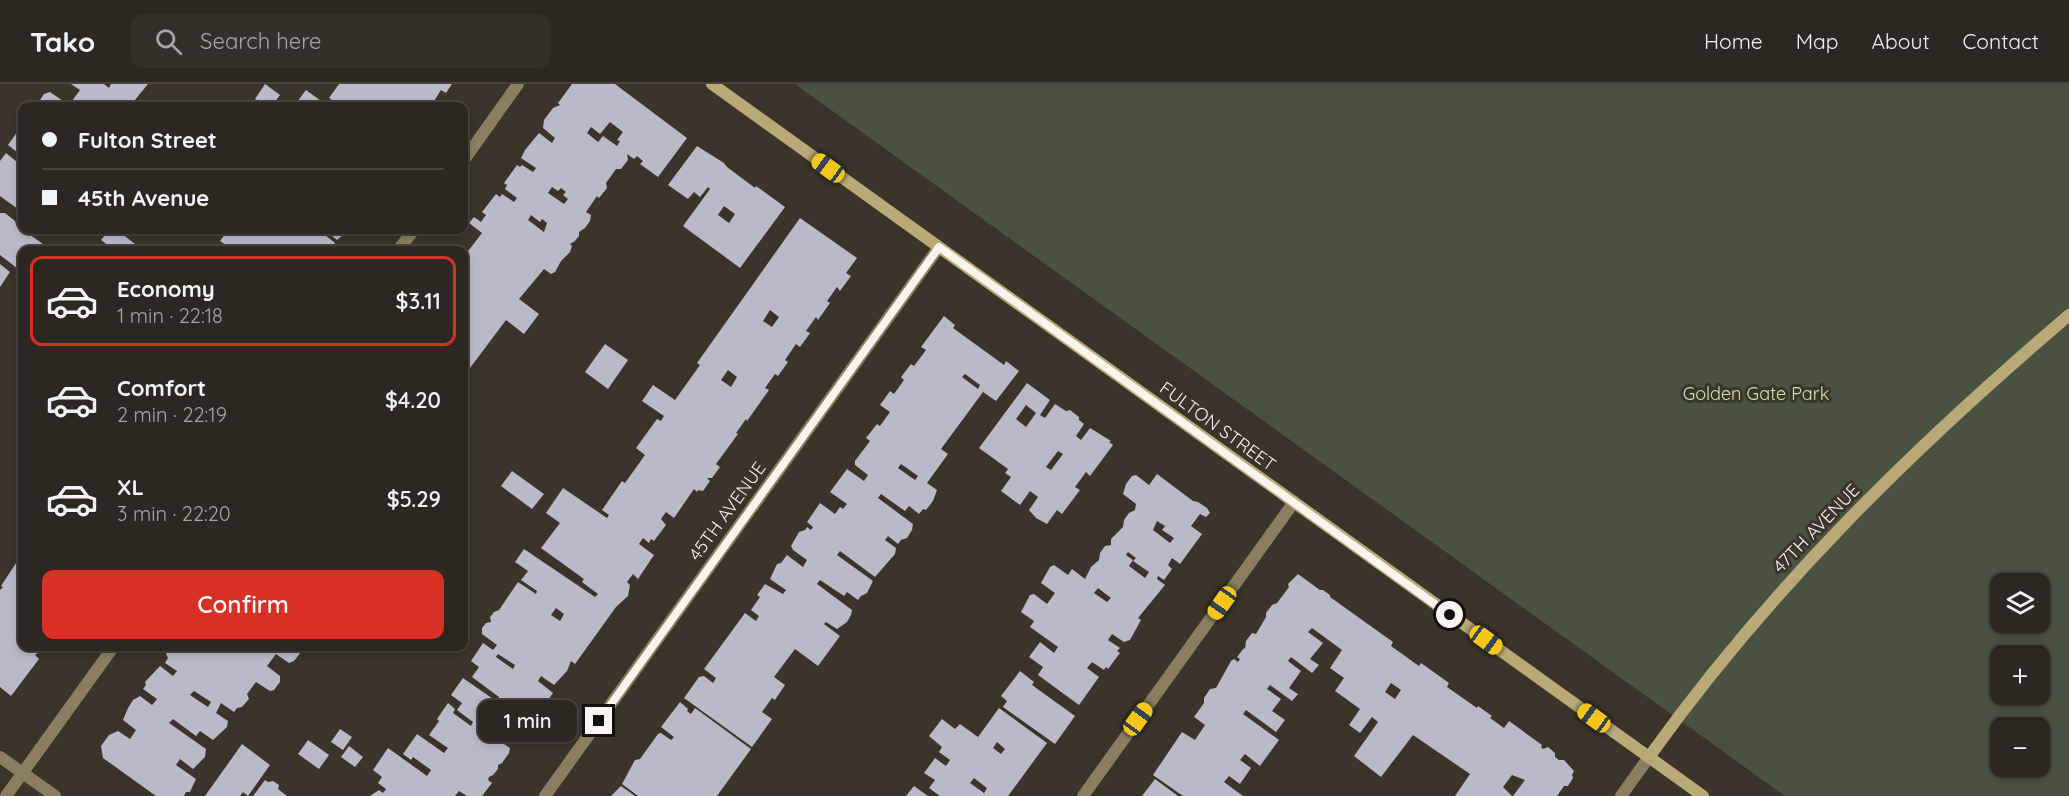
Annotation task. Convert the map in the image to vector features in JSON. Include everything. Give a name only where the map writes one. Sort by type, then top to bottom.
[{"type":"main road","name":"FULTON STREET","points":[[712,84],[1703,796]]},
{"type":"main road","name":"47TH AVENUE","points":[[1649,757],[1740,637],[1832,536],[1934,434],[2069,315]]},
{"type":"street","points":[[468,154],[518,84]]},
{"type":"street","name":"45TH AVENUE","points":[[545,796],[939,247]]},
{"type":"street","points":[[1083,796],[1294,502]]},
{"type":"street","points":[[6,796],[110,651]]},
{"type":"street","points":[[0,757],[55,796]]},
{"type":"street","name":"47TH AVENUE","points":[[1621,796],[1649,757]]},
{"type":"green space","name":"Golden Gate Park","points":[[795,84],[2069,84],[2069,796],[1785,796]]},
{"type":"building","points":[[71,84],[104,84],[109,88],[111,84],[148,84],[133,102],[71,102],[80,90]]},
{"type":"building","points":[[265,84],[280,95],[275,102],[260,102],[255,99]]},
{"type":"building","points":[[339,84],[452,84],[446,93],[441,90],[434,102],[335,102],[329,98]]},
{"type":"building","points":[[572,84],[615,84],[687,138],[658,177],[640,164],[643,161],[637,156],[634,159],[627,154],[628,160],[621,169],[616,169],[606,183],[607,188],[599,198],[597,196],[586,212],[591,215],[590,221],[579,232],[575,241],[570,244],[572,246],[570,252],[555,272],[551,274],[544,269],[519,299],[539,314],[524,334],[506,320],[468,371],[468,251],[482,233],[469,223],[474,217],[481,222],[486,215],[482,212],[496,194],[500,197],[502,194],[514,202],[517,198],[505,189],[507,185],[504,183],[517,165],[520,167],[522,165],[533,172],[536,168],[521,158],[539,133],[552,143],[555,138],[543,128],[544,120],[553,108],[560,105],[558,103]],"holes":[[[610,122],[623,132],[617,140],[620,141],[617,146],[603,136],[598,142],[587,133],[591,127],[600,134]],[[552,187],[558,191],[561,188],[566,192],[563,195],[568,199],[564,204],[548,193]],[[531,215],[540,222],[542,219],[547,223],[544,232],[528,220]]]},
{"type":"building","points":[[306,90],[322,102],[297,102]]},
{"type":"building","points":[[50,92],[65,102],[39,102],[44,94]]},
{"type":"building","points":[[18,131],[18,153],[8,145]]},
{"type":"building","points":[[697,146],[785,207],[740,268],[683,226],[710,189],[708,187],[700,197],[694,192],[688,199],[668,185]],"holes":[[[724,206],[735,214],[729,223],[718,215]]]},
{"type":"building","points":[[6,153],[18,163],[18,209],[0,196],[0,161]]},
{"type":"building","points":[[0,213],[5,213],[15,221],[18,234],[29,234],[43,244],[41,246],[18,246],[18,269],[0,255]]},
{"type":"building","points":[[800,218],[857,258],[846,273],[851,276],[840,291],[837,287],[827,301],[830,303],[818,320],[816,317],[806,331],[810,333],[800,347],[796,344],[785,360],[788,362],[765,388],[769,390],[736,433],[738,434],[716,464],[720,467],[712,478],[707,478],[710,481],[703,491],[698,490],[697,492],[694,489],[674,518],[666,512],[661,519],[666,525],[654,541],[651,539],[649,543],[643,538],[639,544],[654,555],[638,579],[633,574],[627,582],[630,585],[628,596],[616,607],[575,664],[571,661],[567,671],[554,685],[541,676],[538,681],[553,693],[542,708],[540,706],[520,737],[513,742],[502,735],[498,740],[510,748],[509,753],[489,777],[488,780],[492,783],[482,796],[467,796],[459,791],[455,796],[370,796],[379,790],[383,793],[386,789],[378,783],[382,777],[373,770],[388,748],[427,776],[431,770],[413,757],[411,760],[403,754],[417,734],[444,753],[448,748],[429,735],[448,703],[455,709],[453,713],[471,726],[473,722],[457,710],[462,703],[451,695],[463,678],[496,701],[499,697],[472,677],[479,667],[471,661],[483,643],[493,650],[497,645],[482,634],[482,628],[486,623],[491,622],[490,617],[499,610],[518,582],[536,594],[537,591],[521,580],[528,571],[515,562],[524,549],[595,597],[598,594],[582,582],[584,579],[541,548],[560,523],[546,513],[563,488],[607,518],[609,515],[602,510],[622,481],[625,483],[645,455],[636,448],[657,419],[661,421],[664,416],[642,401],[653,385],[675,400],[700,365],[697,363]],"holes":[[[770,310],[779,317],[772,327],[763,321]],[[728,370],[737,377],[731,387],[721,380]],[[556,608],[564,614],[560,621],[551,615]],[[498,654],[515,665],[513,669],[496,657]]]},
{"type":"building","points":[[106,234],[122,234],[135,244],[133,246],[109,246],[101,240]]},
{"type":"building","points":[[225,234],[326,234],[335,243],[334,246],[227,246],[220,241]]},
{"type":"building","points":[[330,234],[344,234],[337,240]]},
{"type":"building","points":[[0,264],[10,272],[0,287]]},
{"type":"building","points":[[944,316],[955,325],[953,328],[1004,365],[1006,361],[1019,371],[996,401],[983,392],[941,449],[948,454],[927,483],[937,490],[926,510],[923,509],[919,514],[909,506],[905,511],[881,494],[878,498],[913,524],[907,538],[898,544],[888,536],[885,540],[896,548],[895,554],[875,577],[840,551],[837,555],[873,581],[867,593],[858,600],[847,592],[844,596],[820,580],[817,584],[852,610],[851,615],[847,622],[837,629],[826,622],[824,624],[840,636],[818,666],[795,649],[774,677],[785,685],[775,700],[772,698],[762,712],[772,719],[752,747],[684,698],[699,677],[704,676],[713,683],[716,678],[704,669],[745,613],[756,621],[759,616],[751,610],[760,597],[757,595],[765,584],[783,594],[786,590],[770,579],[777,564],[781,563],[787,555],[803,567],[807,560],[791,546],[799,532],[807,527],[811,530],[813,527],[807,522],[820,503],[835,514],[840,507],[843,509],[847,504],[830,492],[847,469],[864,481],[868,475],[855,465],[855,461],[870,441],[866,438],[877,424],[880,426],[890,412],[880,405],[890,391],[894,394],[904,380],[901,377],[911,364],[914,366],[926,350],[921,347]],"holes":[[[965,374],[980,385],[978,389],[962,377]],[[901,464],[918,476],[915,480],[898,468]]]},
{"type":"building","points":[[605,344],[628,360],[608,389],[585,372]]},
{"type":"building","points":[[1027,383],[1050,400],[1040,415],[1045,418],[1055,404],[1066,411],[1070,410],[1084,424],[1076,436],[1081,440],[1090,428],[1111,441],[1109,442],[1113,445],[1090,476],[1086,472],[1075,487],[1080,490],[1062,514],[1057,510],[1047,524],[1036,518],[1029,510],[1038,497],[1030,491],[1020,505],[1001,491],[1011,477],[1005,473],[1008,469],[979,448]],"holes":[[[1026,405],[1036,413],[1026,427],[1016,419]],[[1058,451],[1063,454],[1051,470],[1046,467]]]},
{"type":"building","points":[[512,471],[544,494],[532,509],[501,486]]},
{"type":"building","points":[[1157,474],[1193,501],[1207,508],[1210,513],[1206,517],[1200,514],[1191,526],[1202,534],[1180,564],[1172,558],[1168,565],[1172,569],[1164,580],[1158,576],[1157,579],[1165,585],[1138,618],[1141,620],[1130,640],[1124,642],[1112,634],[1108,640],[1120,648],[1117,651],[1120,653],[1108,669],[1106,667],[1104,670],[1092,662],[1087,668],[1099,677],[1079,705],[1038,675],[1043,667],[1029,657],[1040,642],[1054,653],[1058,647],[1030,627],[1034,621],[1021,612],[1030,595],[1034,594],[1047,604],[1055,593],[1041,583],[1050,567],[1054,565],[1068,575],[1072,569],[1085,579],[1091,567],[1099,560],[1100,553],[1105,546],[1111,545],[1111,539],[1123,527],[1124,520],[1129,513],[1135,510],[1136,504],[1123,494],[1126,484],[1132,476],[1136,475],[1149,485]],"holes":[[[1157,521],[1165,526],[1162,530],[1174,538],[1170,543],[1153,530]],[[1128,552],[1136,558],[1133,561],[1149,572],[1145,578],[1129,566],[1133,560],[1126,555]],[[1098,588],[1111,598],[1107,602],[1094,593]]]},
{"type":"building","points":[[18,560],[18,651],[40,651],[35,655],[39,659],[11,696],[0,687],[0,590],[3,587],[1,586]]},
{"type":"building","points":[[1298,574],[1393,642],[1391,646],[1419,666],[1421,663],[1449,683],[1447,687],[1492,716],[1490,718],[1504,728],[1509,721],[1542,745],[1543,749],[1548,747],[1555,753],[1555,757],[1564,760],[1574,771],[1568,786],[1564,786],[1557,796],[1513,796],[1525,780],[1512,775],[1503,787],[1512,796],[1455,796],[1470,774],[1413,735],[1381,777],[1354,756],[1378,722],[1372,717],[1360,733],[1349,725],[1360,709],[1335,691],[1344,678],[1330,668],[1342,650],[1312,628],[1308,632],[1323,643],[1310,659],[1319,665],[1312,673],[1291,657],[1288,661],[1301,671],[1289,688],[1298,694],[1292,701],[1270,685],[1267,689],[1281,699],[1272,711],[1285,720],[1276,732],[1246,710],[1243,714],[1279,740],[1260,766],[1245,754],[1240,760],[1251,768],[1240,784],[1229,776],[1224,782],[1243,796],[1183,796],[1153,775],[1182,732],[1195,740],[1205,725],[1194,717],[1204,703],[1204,698],[1210,689],[1216,688],[1231,661],[1234,659],[1238,662],[1240,659],[1237,657],[1245,649],[1246,641],[1252,633],[1256,634],[1266,613],[1272,605],[1277,603],[1289,587],[1288,584]],"holes":[[[1391,683],[1401,690],[1395,699],[1385,692]]]},
{"type":"building","points":[[168,651],[301,651],[294,661],[289,663],[276,654],[267,666],[280,676],[280,682],[274,690],[270,691],[256,682],[247,694],[249,699],[234,712],[221,703],[216,713],[228,721],[227,727],[213,740],[200,731],[196,736],[173,719],[169,723],[206,749],[205,757],[193,769],[180,759],[176,765],[196,779],[190,792],[186,792],[184,796],[156,796],[103,758],[101,746],[109,735],[118,731],[130,739],[136,730],[123,720],[128,708],[133,700],[140,696],[152,705],[157,699],[143,689],[145,682],[160,666],[173,676],[177,671],[165,663],[168,658],[166,654]],"holes":[[[194,691],[211,702],[208,707],[190,695]]]},
{"type":"building","points":[[1020,671],[1034,682],[1032,685],[1075,716],[1055,744],[1003,707],[1007,701],[1001,696]]},
{"type":"building","points":[[680,702],[691,714],[695,708],[751,749],[717,796],[638,796],[622,784],[635,760],[640,759],[658,734],[661,733],[671,740],[674,737],[661,727]]},
{"type":"building","points":[[999,708],[1047,743],[1008,796],[940,796],[929,788],[935,780],[924,773],[935,758],[946,766],[950,760],[939,752],[942,747],[929,736],[942,719],[955,729],[960,724],[978,737]],"holes":[[[997,742],[1005,749],[1001,754],[993,748]],[[974,778],[987,788],[984,793],[970,783]]]},
{"type":"building","points":[[340,729],[352,737],[343,750],[331,742]]},
{"type":"building","points":[[308,740],[329,755],[319,769],[298,754]]},
{"type":"building","points":[[242,744],[270,765],[248,796],[243,792],[240,796],[205,796]]},
{"type":"building","points":[[349,746],[363,757],[355,767],[341,757]]},
{"type":"building","points":[[1155,779],[1178,796],[1142,796]]},
{"type":"building","points":[[265,780],[279,785],[278,789],[287,796],[253,796]]},
{"type":"building","points":[[621,786],[635,796],[611,796]]},
{"type":"building","points":[[914,786],[928,796],[906,796]]},
{"type":"route","points":[[599,721],[939,247],[1450,615]]}]
